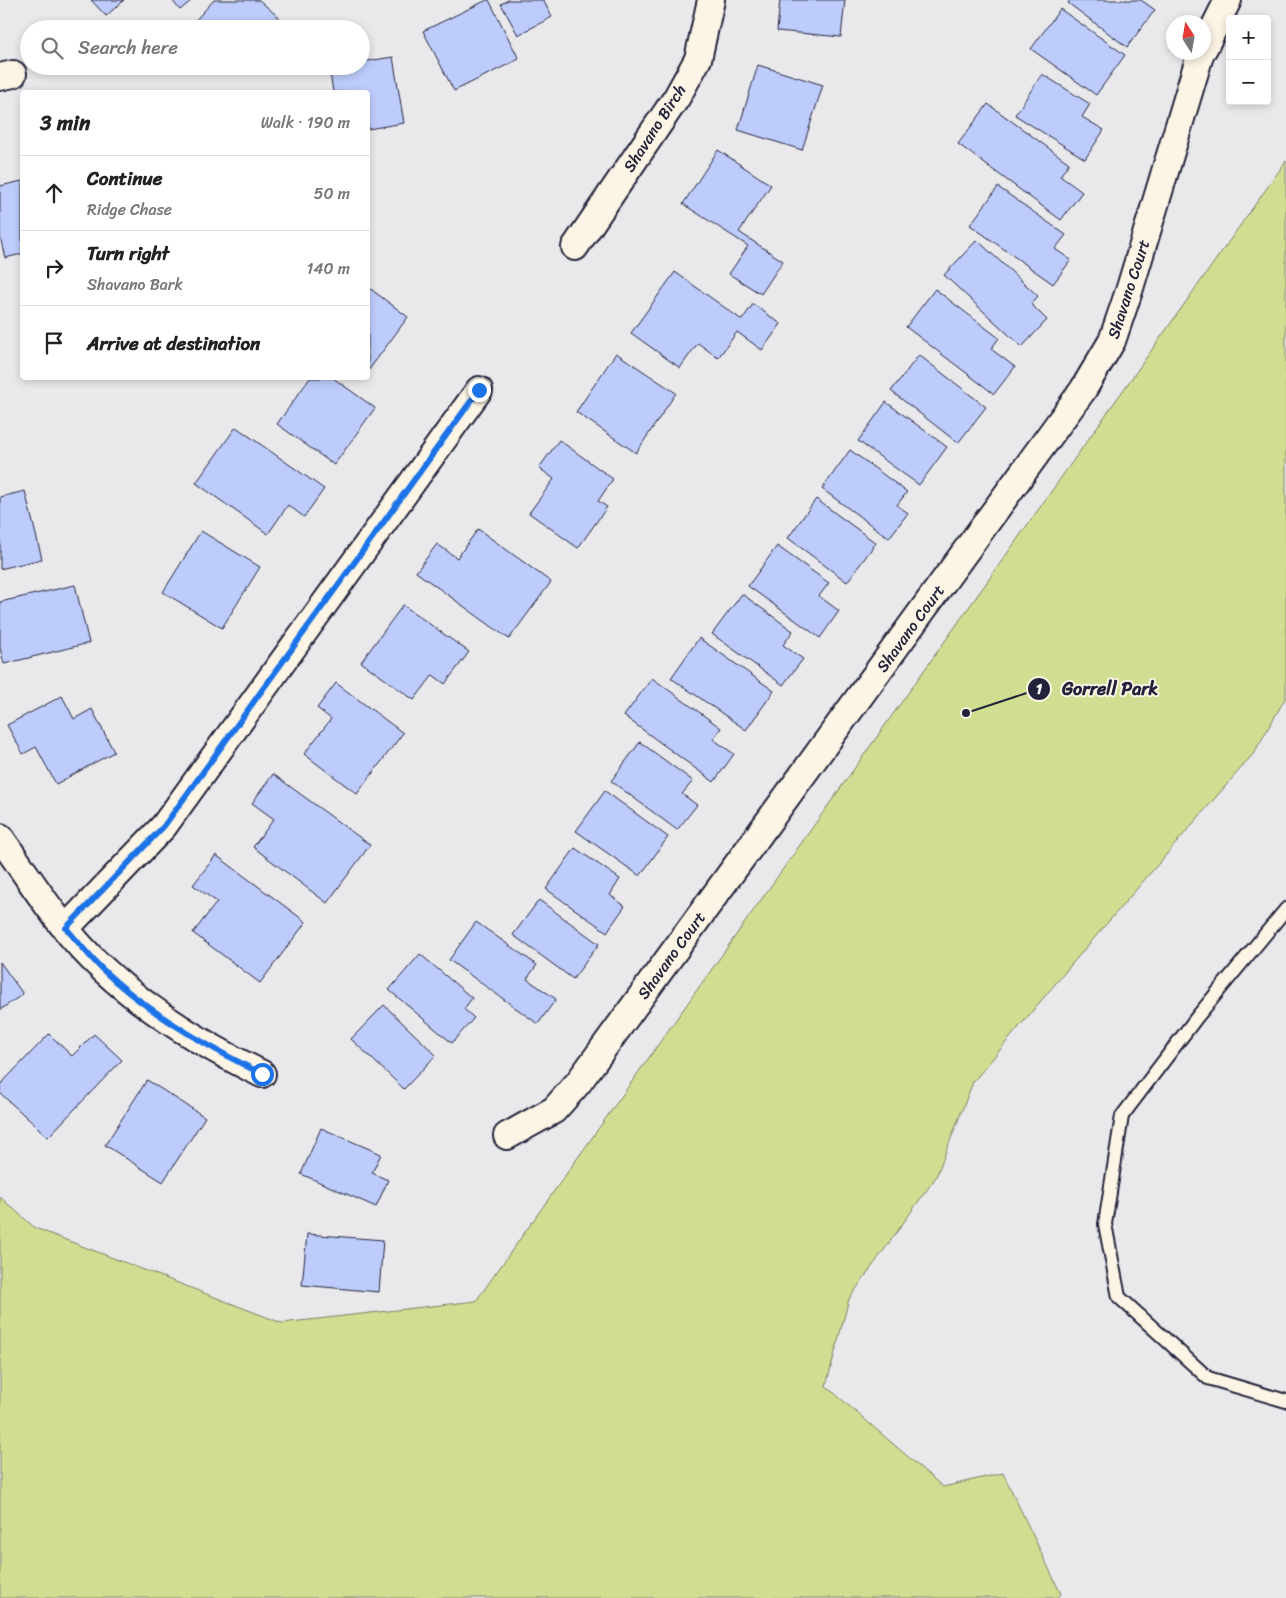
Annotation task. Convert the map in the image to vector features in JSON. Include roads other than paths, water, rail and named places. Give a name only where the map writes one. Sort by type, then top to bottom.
[{"type":"street","name":"Shavano Birch","points":[[575,247],[677,97],[698,59],[711,0]]},
{"type":"street","points":[[1211,34],[1228,0]]},
{"type":"street","name":"Shavano Court","points":[[507,1136],[554,1110],[578,1083],[1083,390],[1112,341],[1130,288],[1199,60]]},
{"type":"street","points":[[66,928],[164,826],[479,390]]},
{"type":"street","points":[[0,837],[66,928],[102,968],[131,994],[202,1042],[262,1074]]},
{"type":"lane","points":[[1286,909],[1197,1017],[1122,1116],[1105,1224],[1120,1296],[1208,1378],[1286,1401]]},
{"type":"place","name":"Gorrell Park","points":[[966,713]]}]
